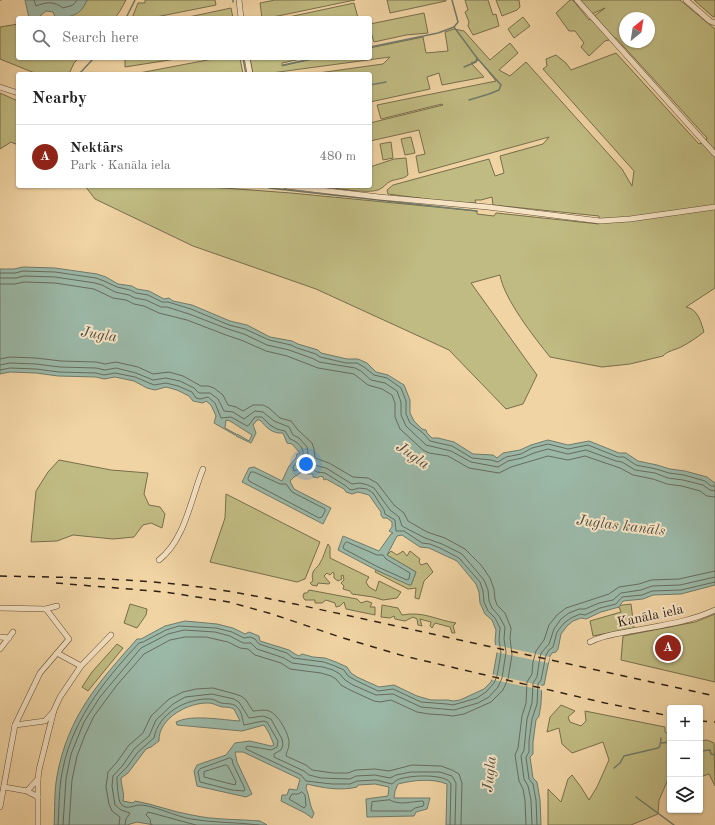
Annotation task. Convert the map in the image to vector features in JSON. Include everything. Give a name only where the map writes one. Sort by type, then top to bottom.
[{"type":"street","points":[[239,0],[241,16]]},
{"type":"street","points":[[577,0],[715,154]]},
{"type":"street","points":[[686,0],[710,21],[715,23]]},
{"type":"street","points":[[248,60],[250,72]]},
{"type":"street","points":[[0,87],[16,92]]},
{"type":"street","points":[[303,188],[488,207],[600,221],[630,219],[715,207]]},
{"type":"street","points":[[159,560],[165,556],[184,527],[203,469]]},
{"type":"street","points":[[0,608],[46,609],[57,606]]},
{"type":"street","points":[[0,807],[15,725],[40,673],[69,639],[46,609]]},
{"type":"street","name":"Kanāla iela","points":[[590,642],[598,638],[620,633],[681,622],[715,610]]},
{"type":"street","points":[[0,649],[13,632]]},
{"type":"street","points":[[38,825],[38,780],[54,710],[60,697],[81,666],[111,635]]},
{"type":"street","points":[[0,637],[9,638]]},
{"type":"street","points":[[57,653],[81,666]]},
{"type":"street","points":[[15,725],[45,721],[54,710]]},
{"type":"street","points":[[27,791],[38,780]]},
{"type":"street","points":[[4,787],[27,791],[38,797]]},
{"type":"shaded area","points":[[87,0],[126,0],[116,16],[69,16],[79,11]]},
{"type":"shaded area","points":[[145,0],[215,0],[216,5],[161,16],[133,16],[138,3],[145,3]]},
{"type":"shaded area","points":[[275,0],[355,0],[278,16],[262,16],[260,3]]},
{"type":"shaded area","points":[[387,0],[446,0],[446,1],[390,13]]},
{"type":"shaded area","points":[[465,0],[488,0],[493,15],[496,14],[499,26],[473,35],[468,26],[469,22],[465,12],[468,10]]},
{"type":"shaded area","points":[[496,0],[519,0],[520,7],[517,10],[502,16]]},
{"type":"shaded area","points":[[570,0],[573,0],[589,20],[605,8],[592,14],[579,0],[680,0],[715,29],[715,288],[686,307],[690,308],[696,313],[704,332],[687,344],[663,356],[630,364],[602,367],[550,357],[528,329],[513,306],[507,295],[500,275],[471,283],[537,375],[523,404],[506,409],[449,350],[316,289],[193,246],[95,199],[87,188],[223,188],[477,211],[477,214],[494,216],[496,213],[599,224],[599,216],[493,205],[492,197],[475,200],[476,203],[458,203],[388,194],[387,190],[393,185],[489,159],[495,176],[504,173],[500,156],[543,144],[549,137],[419,173],[416,156],[425,154],[419,130],[372,141],[372,123],[443,105],[381,119],[377,105],[496,81],[479,60],[471,63],[484,77],[442,85],[439,73],[427,77],[430,89],[372,102],[372,72],[325,72],[383,64],[390,57],[372,59],[372,48],[423,37],[426,53],[448,51],[445,32],[454,29],[464,31],[490,60],[510,43],[518,53],[499,70],[510,76],[526,62],[622,169],[632,186],[634,171],[543,69],[547,66],[546,59],[556,55],[566,63],[571,70],[616,53],[699,144],[706,141],[707,138],[625,48],[655,48],[655,12],[619,12],[619,41],[616,38],[605,41],[589,56],[581,47],[584,43],[575,31],[569,31],[556,13]]},
{"type":"shaded area","points":[[694,0],[715,0],[715,17],[712,16]]},
{"type":"shaded area","points":[[354,3],[357,16],[293,16]]},
{"type":"shaded area","points":[[231,8],[233,16],[193,16]]},
{"type":"shaded area","points":[[424,13],[428,33],[406,35],[374,42],[372,36],[372,24]]},
{"type":"shaded area","points":[[523,17],[530,26],[514,38],[508,29]]},
{"type":"shaded area","points":[[16,24],[16,60],[77,60],[70,72],[32,72],[0,59],[0,27]]},
{"type":"shaded area","points":[[125,60],[169,60],[125,67]]},
{"type":"shaded area","points":[[208,60],[240,60],[243,72],[144,72]]},
{"type":"shaded area","points":[[250,60],[296,60],[282,63],[282,66],[308,60],[368,60],[279,72],[253,72]]},
{"type":"shaded area","points":[[0,93],[16,100],[16,144],[11,142],[0,149]]},
{"type":"shaded area","points":[[411,137],[415,153],[405,155],[401,139]]},
{"type":"shaded area","points":[[391,142],[393,158],[383,160],[380,144]]},
{"type":"shaded area","points":[[406,158],[408,175],[391,181],[382,188],[373,191],[335,188],[372,188],[372,166],[394,159]]},
{"type":"shaded area","points":[[59,460],[111,470],[148,473],[144,494],[149,505],[160,507],[165,514],[162,528],[151,523],[143,525],[134,537],[113,539],[73,535],[57,541],[31,542],[36,491],[48,472]]},
{"type":"shaded area","points":[[226,494],[320,542],[305,579],[297,582],[210,562],[225,518]]},
{"type":"shaded area","points":[[328,544],[330,547],[330,558],[369,577],[366,582],[369,587],[376,591],[379,581],[401,592],[397,598],[383,600],[352,594],[350,591],[343,589],[344,586],[341,583],[344,580],[343,575],[341,576],[342,579],[338,581],[334,578],[333,572],[330,575],[327,573],[324,576],[330,583],[329,584],[318,583],[317,586],[312,585],[310,583],[313,581],[312,574],[319,565]]},
{"type":"shaded area","points":[[391,551],[397,555],[403,551],[407,556],[410,551],[420,559],[419,562],[421,565],[427,563],[433,572],[424,581],[419,599],[415,598],[416,588],[408,589],[375,572],[376,570],[411,585],[416,572],[387,555]]},
{"type":"shaded area","points":[[309,590],[357,599],[361,603],[367,601],[372,603],[370,607],[375,607],[375,615],[346,609],[344,602],[340,606],[336,607],[335,603],[326,600],[322,603],[315,603],[315,600],[305,600],[303,597],[304,593],[307,593]]},
{"type":"shaded area","points":[[130,604],[147,609],[146,615],[137,628],[124,623]]},
{"type":"shaded area","points":[[631,604],[634,628],[593,636],[590,621],[621,612],[619,607],[615,606]]},
{"type":"shaded area","points":[[382,605],[398,608],[402,615],[417,614],[456,623],[453,626],[455,633],[452,633],[450,627],[435,623],[432,628],[430,626],[431,622],[420,619],[422,626],[418,625],[417,619],[413,617],[405,621],[395,619],[394,616],[390,618],[381,617]]},
{"type":"shaded area","points":[[715,614],[715,682],[621,660],[623,636],[695,622]]},
{"type":"shaded area","points":[[117,644],[123,648],[88,691],[82,687],[92,672]]},
{"type":"shaded area","points":[[561,705],[575,711],[568,717],[570,722],[581,726],[586,721],[585,711],[665,727],[665,732],[667,733],[667,782],[659,800],[658,814],[631,825],[548,825],[548,789],[561,802],[568,779],[572,775],[589,800],[597,787],[609,760],[603,742],[572,753],[562,744],[559,728],[547,732],[550,717]]},
{"type":"shaded area","points":[[707,740],[714,743],[715,786],[709,774],[703,776],[703,741]]},
{"type":"water","points":[[25,0],[87,0],[80,11],[70,16],[55,16],[53,12],[46,11],[40,16],[29,16]]},
{"type":"water","points":[[23,267],[55,268],[97,274],[118,284],[149,291],[164,299],[169,298],[173,301],[192,305],[230,321],[247,325],[270,337],[292,341],[318,350],[321,353],[347,359],[358,359],[367,363],[376,372],[388,375],[404,385],[410,400],[410,413],[414,421],[422,429],[426,430],[432,438],[454,442],[473,454],[493,455],[497,458],[503,453],[520,450],[548,440],[568,445],[589,441],[619,453],[626,453],[638,461],[707,477],[715,483],[715,585],[681,594],[653,595],[643,599],[623,601],[619,607],[601,612],[586,619],[581,618],[573,621],[561,634],[558,649],[550,656],[544,685],[542,685],[541,704],[539,716],[536,720],[533,742],[533,754],[530,757],[533,778],[537,782],[540,800],[541,825],[446,825],[447,784],[429,780],[410,781],[398,784],[395,791],[394,798],[430,798],[427,809],[416,812],[414,816],[367,817],[366,799],[388,796],[389,787],[375,784],[358,785],[357,787],[338,789],[307,784],[306,788],[314,813],[312,818],[281,801],[282,795],[287,795],[289,789],[297,790],[300,779],[243,752],[235,752],[237,762],[252,794],[246,797],[197,786],[194,771],[197,765],[226,755],[235,743],[250,741],[271,746],[274,745],[264,725],[242,731],[177,725],[176,722],[190,718],[240,721],[234,709],[230,707],[222,707],[212,703],[201,703],[176,713],[169,719],[160,733],[159,741],[146,749],[128,773],[121,778],[124,796],[123,801],[133,803],[135,801],[142,802],[200,817],[260,821],[267,825],[154,825],[137,822],[127,825],[54,825],[57,776],[62,755],[77,718],[97,686],[137,639],[141,639],[165,626],[185,621],[217,624],[233,628],[245,634],[249,632],[259,636],[260,641],[289,650],[299,656],[302,654],[325,658],[336,662],[347,667],[351,673],[357,677],[379,687],[394,685],[417,696],[431,700],[453,701],[460,700],[484,689],[491,682],[497,653],[495,641],[496,630],[492,620],[485,614],[480,603],[479,592],[476,584],[457,561],[429,548],[420,547],[402,535],[397,536],[387,555],[416,572],[411,585],[409,585],[338,550],[343,536],[379,551],[393,533],[389,531],[392,527],[392,522],[387,518],[383,518],[381,512],[369,495],[358,492],[352,494],[346,492],[344,489],[326,479],[324,480],[323,477],[313,477],[313,474],[302,472],[294,477],[290,481],[294,489],[331,508],[323,524],[242,482],[249,468],[254,467],[282,481],[289,466],[296,458],[297,454],[300,453],[292,444],[287,443],[283,433],[272,431],[260,420],[257,420],[253,425],[256,433],[251,443],[236,436],[237,434],[249,441],[252,435],[230,421],[226,420],[225,428],[236,434],[235,435],[214,423],[216,416],[211,405],[206,401],[203,403],[193,401],[189,396],[177,390],[166,387],[155,390],[147,388],[134,381],[115,377],[104,379],[96,377],[58,376],[36,373],[10,372],[0,374],[0,269],[14,269]]},
{"type":"pier","points":[[495,645],[550,657],[548,663],[495,652]]},
{"type":"pier","points":[[491,674],[546,686],[544,687],[544,692],[542,692],[542,690],[489,679]]},
{"type":"waterway","points":[[127,16],[135,0]]},
{"type":"waterway","points":[[372,47],[438,33],[454,27],[458,22],[452,0]]},
{"type":"waterway","points":[[454,27],[477,58],[476,62],[464,67]]},
{"type":"waterway","points":[[469,100],[499,90],[501,85],[477,58]]},
{"type":"waterway","points":[[81,72],[92,60]]},
{"type":"waterway","points":[[243,60],[246,72]]},
{"type":"waterway","points":[[283,65],[307,60]]},
{"type":"waterway","points":[[372,85],[386,82]]},
{"type":"waterway","points":[[269,188],[477,211]]},
{"type":"waterway","points":[[614,768],[620,763],[624,756],[658,748],[660,746],[661,738]]},
{"type":"waterway","points":[[661,743],[667,742]]},
{"type":"waterway","points":[[703,751],[710,750],[711,754],[715,755]]},
{"type":"waterway","points":[[636,797],[674,825]]},
{"type":"railway","points":[[0,576],[144,581],[263,597],[715,696]]},
{"type":"railway","points":[[56,583],[165,592],[229,602],[272,614],[343,638],[404,656],[605,703],[667,715]]},
{"type":"railway","points":[[703,721],[715,722]]},
{"type":"place","name":"Nektārs","points":[[668,648]]},
{"type":"water label","name":"Jugla","points":[[99,334]]},
{"type":"water label","name":"Jugla","points":[[413,455]]},
{"type":"water label","name":"Juglas kanāls","points":[[621,525]]},
{"type":"water label","name":"Jugla","points":[[489,774]]}]
